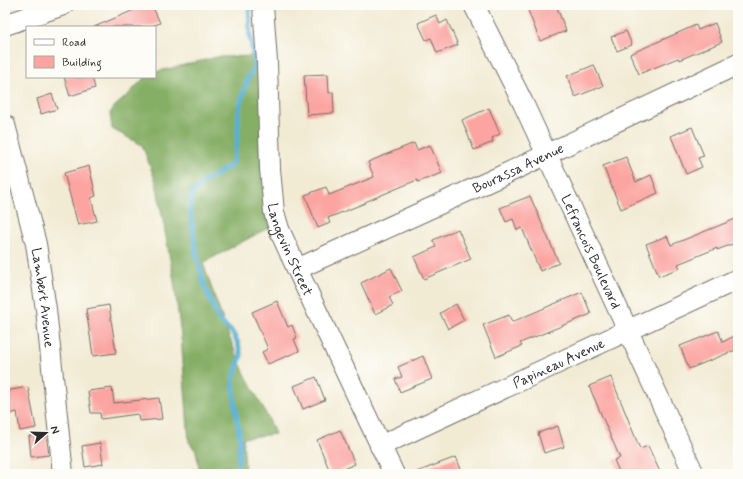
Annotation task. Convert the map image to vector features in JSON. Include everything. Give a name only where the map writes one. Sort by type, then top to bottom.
[{"type":"street","points":[[5,25],[63,5]]},
{"type":"street","name":"Langevin Street","points":[[263,5],[267,62],[270,169],[274,212],[279,229],[297,269],[394,474]]},
{"type":"street","name":"Lefrancois Boulevard","points":[[474,5],[523,103],[694,474]]},
{"type":"street","name":"Bourassa Avenue","points":[[297,269],[546,155],[738,64]]},
{"type":"street","name":"Lambert Avenue","points":[[5,125],[36,244],[46,309],[63,474]]},
{"type":"street","name":"Papineau Avenue","points":[[380,446],[628,332],[738,279]]},
{"type":"green space","points":[[260,56],[279,222],[203,263],[236,353],[275,434],[243,438],[245,468],[231,474],[200,473],[196,451],[189,442],[181,336],[174,281],[156,182],[142,145],[112,129],[110,113],[115,106],[142,80],[145,78],[156,78],[156,72],[217,57]]},
{"type":"building","points":[[146,5],[152,5],[160,23],[152,26],[96,26]]},
{"type":"building","points":[[526,5],[556,5],[566,31],[540,41]]},
{"type":"building","points":[[436,15],[440,24],[447,20],[458,45],[437,53],[431,38],[426,40],[418,23]]},
{"type":"building","points":[[715,23],[722,42],[679,60],[678,58],[639,74],[630,54],[696,25],[698,30]]},
{"type":"building","points":[[626,31],[632,45],[617,51],[611,37]]},
{"type":"building","points":[[594,65],[603,86],[575,97],[567,76]]},
{"type":"building","points":[[328,74],[329,93],[333,92],[334,113],[307,115],[304,75]]},
{"type":"building","points":[[64,78],[92,78],[95,88],[70,96]]},
{"type":"building","points":[[52,94],[57,109],[41,114],[37,99]]},
{"type":"building","points":[[489,108],[500,134],[492,138],[493,142],[474,150],[462,120]]},
{"type":"building","points":[[692,127],[704,156],[698,158],[702,167],[686,174],[671,136]]},
{"type":"building","points":[[414,143],[417,150],[430,145],[442,173],[418,182],[417,180],[328,218],[330,223],[318,228],[305,195],[326,187],[329,195],[374,177],[368,162]]},
{"type":"building","points":[[626,157],[636,182],[651,175],[658,193],[621,209],[603,166]]},
{"type":"building","points":[[89,166],[96,196],[91,198],[97,221],[78,225],[64,173]]},
{"type":"building","points":[[530,196],[559,263],[540,271],[522,228],[517,230],[513,219],[506,222],[500,208]]},
{"type":"building","points":[[738,218],[738,242],[717,250],[717,248],[678,264],[680,268],[659,276],[646,244],[667,236],[671,245]]},
{"type":"building","points":[[458,229],[471,259],[424,279],[414,257],[436,247],[433,240]]},
{"type":"building","points":[[391,268],[402,291],[389,297],[393,305],[375,314],[361,283]]},
{"type":"building","points":[[582,292],[591,314],[520,343],[522,346],[496,357],[483,325],[509,315],[512,322]]},
{"type":"building","points":[[277,301],[288,327],[292,325],[297,338],[294,339],[299,351],[268,364],[262,352],[268,349],[252,312]]},
{"type":"building","points":[[456,304],[464,320],[448,329],[440,313]]},
{"type":"building","points":[[109,305],[116,353],[93,356],[86,309]]},
{"type":"building","points":[[718,331],[723,342],[738,334],[738,349],[689,369],[680,346]]},
{"type":"building","points":[[423,356],[432,379],[400,392],[395,379],[402,377],[398,367]]},
{"type":"building","points":[[316,377],[325,400],[303,409],[294,386]]},
{"type":"building","points":[[611,377],[640,449],[648,446],[661,474],[620,474],[614,460],[620,458],[589,386]]},
{"type":"building","points":[[28,387],[36,428],[20,431],[17,412],[5,415],[5,391]]},
{"type":"building","points":[[112,388],[114,403],[159,398],[162,419],[139,421],[138,414],[101,419],[100,413],[91,413],[88,391]]},
{"type":"building","points":[[558,426],[564,447],[544,453],[538,433]]},
{"type":"building","points":[[340,430],[355,464],[331,474],[317,440]]},
{"type":"building","points":[[46,434],[49,455],[31,457],[29,436]]},
{"type":"building","points":[[100,443],[103,464],[85,467],[82,446]]},
{"type":"building","points":[[456,457],[463,474],[414,473]]},
{"type":"waterway","points":[[238,463],[240,440],[233,379],[241,356],[238,343],[232,332],[219,320],[204,285],[196,252],[190,209],[192,194],[205,181],[232,165],[237,144],[239,108],[248,78],[255,66],[250,36],[249,5]]}]
